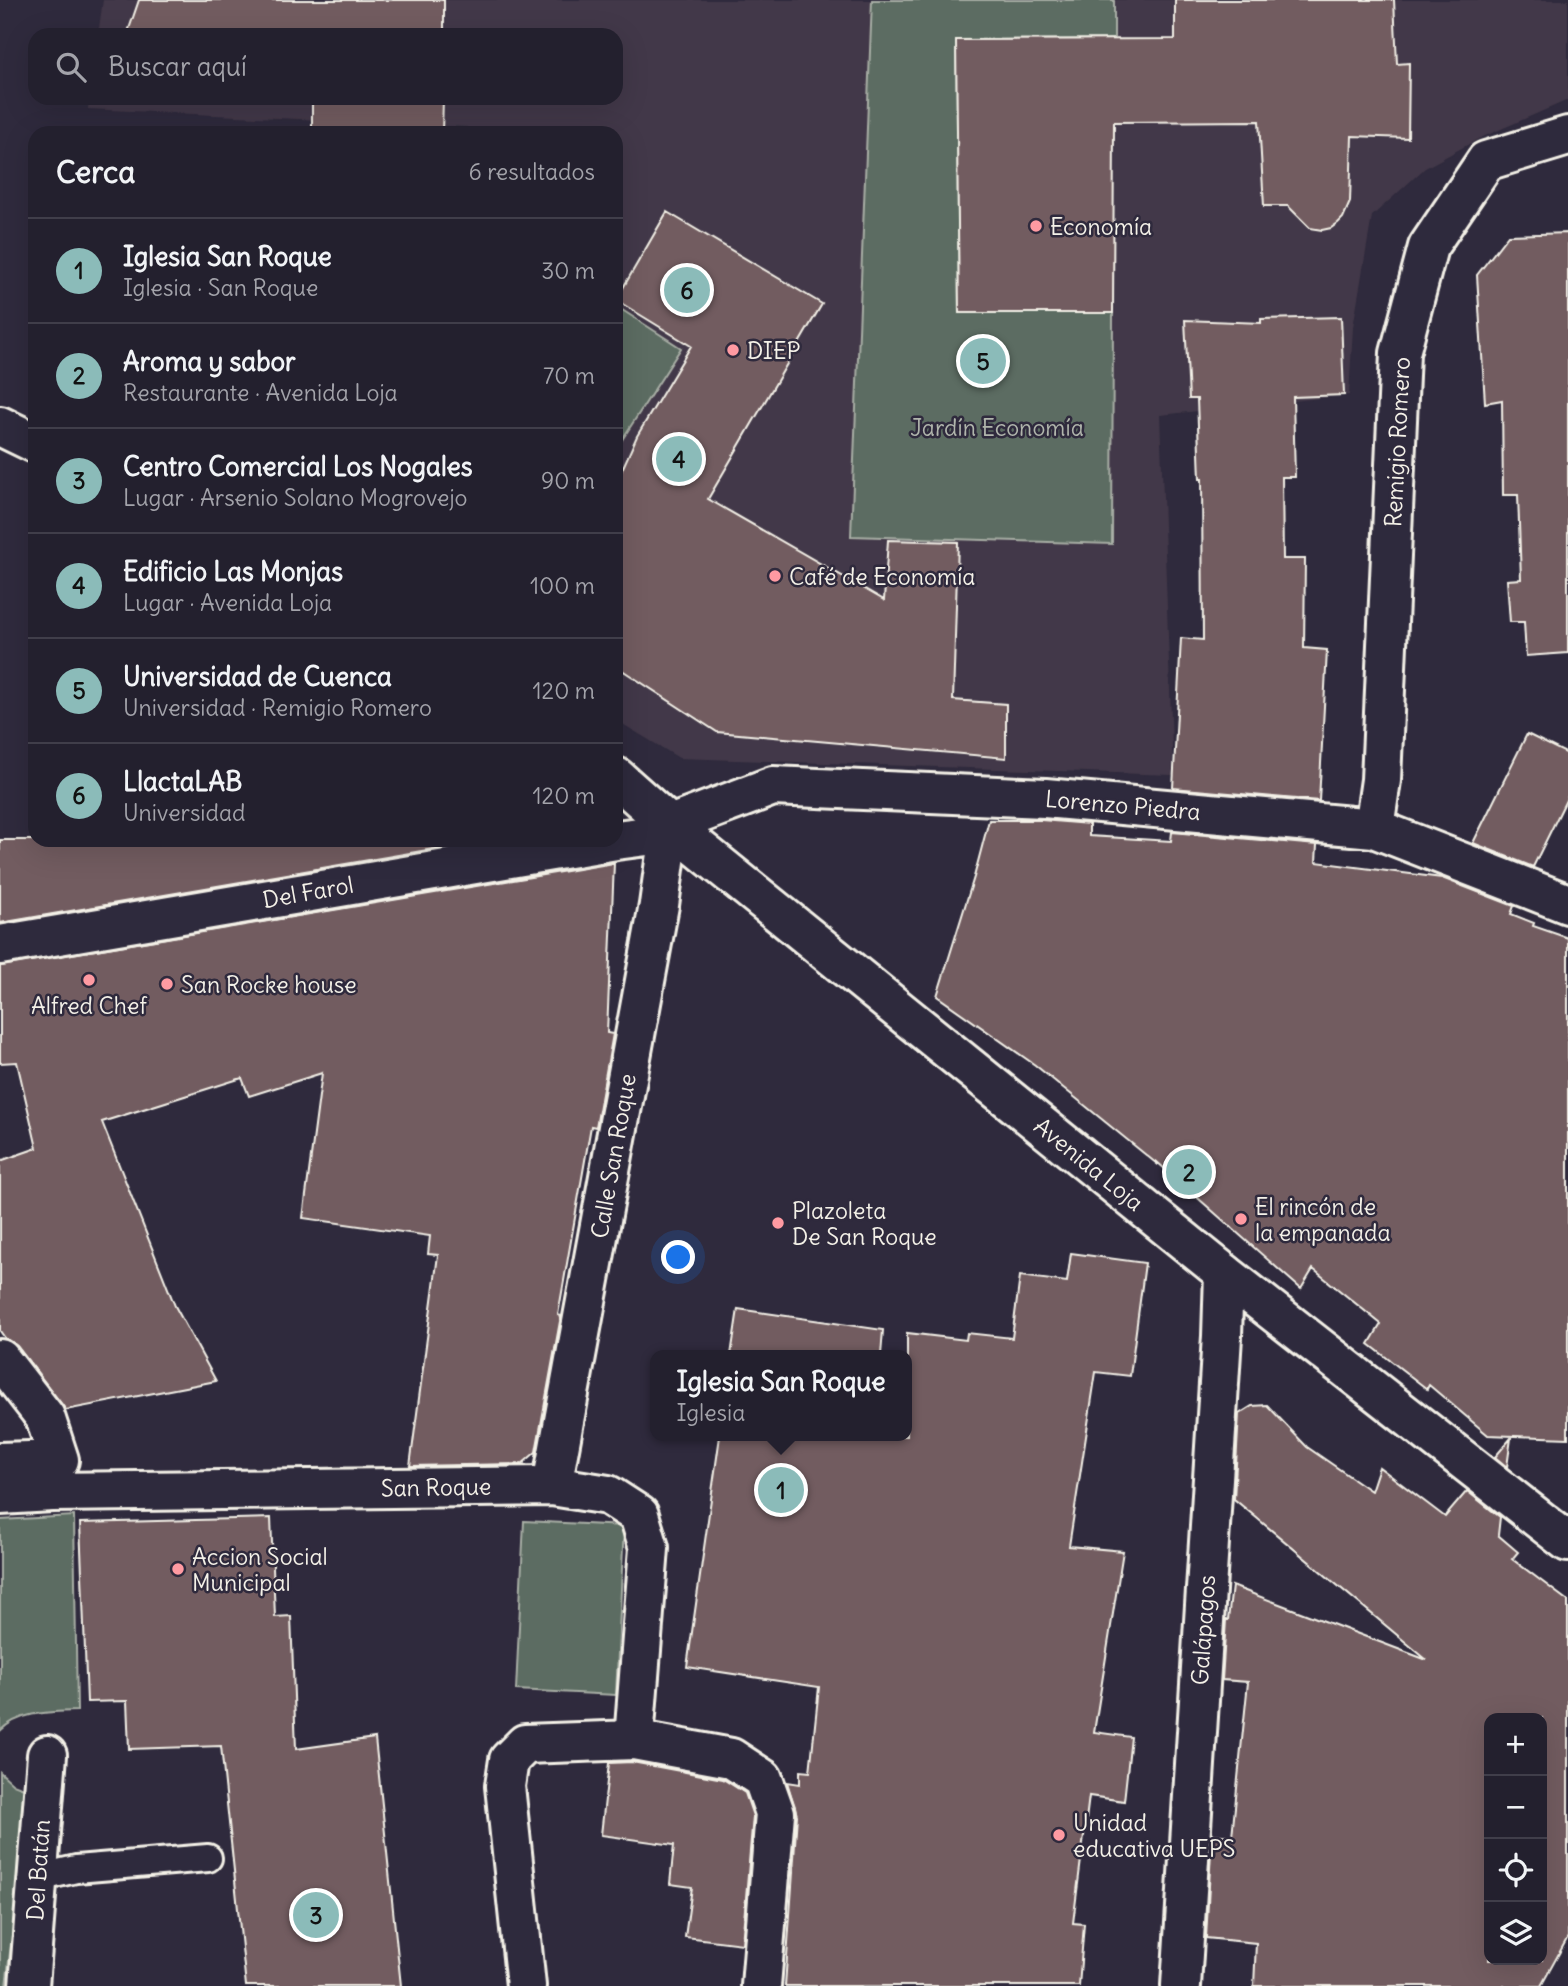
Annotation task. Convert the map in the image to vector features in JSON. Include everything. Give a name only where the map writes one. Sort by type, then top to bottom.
[{"type":"street","name":"Remigio Romero","points":[[1374,828],[1381,779],[1400,353],[1428,247],[1486,161],[1568,136]]},
{"type":"street","points":[[0,426],[28,440]]},
{"type":"street","name":"Avenida Loja","points":[[623,783],[670,825],[1224,1273],[1568,1542]]},
{"type":"street","name":"Lorenzo Piedra","points":[[670,825],[774,786],[1045,798],[1374,828],[1568,904]]},
{"type":"street","name":"Del Farol","points":[[623,839],[647,836],[670,825]]},
{"type":"street","name":"Calle San Roque","points":[[552,1486],[651,945],[670,825]]},
{"type":"street","name":"Del Farol","points":[[0,945],[575,847]]},
{"type":"street","name":"Galápagos","points":[[1181,1986],[1224,1273]]},
{"type":"street","points":[[0,1359],[45,1417],[60,1460],[0,1462]]},
{"type":"street","name":"San Roque","points":[[0,1495],[52,1492],[552,1486],[608,1495],[639,1515],[649,1548],[634,1740]]},
{"type":"street","points":[[526,1986],[505,1786],[509,1759],[524,1744],[634,1740],[731,1758],[763,1779],[775,1813],[761,1986]]},
{"type":"street","name":"Del Batán","points":[[29,1986],[47,1755]]},
{"type":"lane","points":[[37,1878],[76,1869],[208,1858]]},
{"type":"shaded area","points":[[103,0],[1568,0],[1568,100],[1478,139],[1425,168],[1372,216],[1353,327],[1349,395],[1160,415],[1173,775],[679,758],[623,724],[623,126],[446,126],[88,109],[88,105],[623,105],[623,28],[99,28]]},
{"type":"green space","name":"Jardín Economía","points":[[872,0],[1114,0],[1114,39],[956,40],[959,313],[1113,313],[1112,544],[851,536]]},
{"type":"green space","points":[[623,311],[681,348],[623,438]]},
{"type":"green space","points":[[74,1516],[77,1711],[26,1716],[0,1731],[0,1520]]},
{"type":"green space","points":[[524,1521],[624,1526],[616,1695],[516,1690]]},
{"type":"green space","points":[[0,1772],[13,1784],[29,1790],[6,1986],[0,1986]]},
{"type":"building","points":[[139,0],[444,0],[444,28],[129,28]]},
{"type":"building","points":[[1175,0],[1394,0],[1397,64],[1409,63],[1408,138],[1352,136],[1350,202],[1338,223],[1322,230],[1310,228],[1288,206],[1264,206],[1259,121],[1114,122],[1113,313],[959,313],[956,40],[1175,39]]},
{"type":"building","points":[[312,105],[443,105],[442,126],[312,126]]},
{"type":"building","points":[[667,212],[822,304],[708,499],[884,600],[888,540],[958,542],[953,700],[1006,704],[1006,758],[717,732],[623,671],[623,467],[637,436],[691,346],[623,304],[623,288]]},
{"type":"building","points":[[1568,233],[1568,653],[1526,656],[1524,622],[1510,622],[1507,580],[1521,579],[1518,495],[1503,495],[1502,400],[1485,403],[1477,275],[1508,235]]},
{"type":"building","points":[[1341,317],[1344,395],[1293,397],[1295,477],[1282,477],[1283,559],[1305,559],[1304,648],[1327,650],[1319,801],[1173,788],[1181,638],[1203,640],[1202,479],[1197,399],[1189,399],[1185,320],[1261,323],[1261,319]]},
{"type":"building","points":[[1527,734],[1568,754],[1568,796],[1533,867],[1473,843]]},
{"type":"building","points":[[989,820],[1089,824],[1089,836],[1171,841],[1172,832],[1317,845],[1316,862],[1442,878],[1514,906],[1511,914],[1534,923],[1533,926],[1568,938],[1568,1438],[1488,1435],[1429,1385],[1427,1389],[1369,1344],[1381,1324],[1313,1269],[1301,1289],[1157,1162],[1035,1065],[937,996]]},
{"type":"building","points":[[0,840],[28,840],[28,847],[445,847],[0,923]]},
{"type":"building","points":[[614,863],[607,1033],[613,1034],[596,1127],[591,1126],[536,1452],[522,1464],[410,1466],[438,1255],[428,1254],[430,1236],[303,1218],[322,1073],[249,1096],[242,1078],[102,1122],[175,1306],[216,1381],[66,1410],[17,1346],[0,1331],[0,1161],[37,1148],[17,1062],[0,1063],[0,966]]},
{"type":"building","points":[[1071,1253],[1145,1263],[1130,1376],[1096,1372],[1069,1546],[1123,1551],[1094,1732],[1131,1737],[1124,1801],[1089,1796],[1073,1923],[1084,1924],[1079,1986],[785,1986],[797,1815],[787,1782],[800,1784],[800,1771],[810,1772],[819,1687],[687,1667],[719,1441],[912,1441],[912,1350],[907,1350],[907,1333],[966,1340],[967,1333],[1012,1338],[1020,1276],[1067,1282]]},
{"type":"building","points":[[738,1309],[883,1330],[881,1350],[732,1350]]},
{"type":"building","points":[[1267,1405],[1307,1447],[1371,1491],[1379,1467],[1445,1517],[1467,1491],[1500,1517],[1498,1535],[1518,1552],[1512,1559],[1568,1601],[1568,1937],[1541,1986],[1254,1986],[1256,1943],[1206,1938],[1212,1834],[1232,1836],[1248,1682],[1222,1680],[1226,1620],[1232,1586],[1427,1660],[1234,1499],[1239,1414],[1252,1406]]},
{"type":"building","points":[[1511,1438],[1507,1467],[1495,1457]]},
{"type":"building","points":[[271,1518],[275,1617],[291,1616],[296,1749],[375,1738],[401,1986],[246,1986],[221,1746],[129,1749],[127,1701],[87,1702],[80,1523]]},
{"type":"building","points":[[632,1762],[723,1779],[745,1793],[753,1816],[742,1944],[685,1937],[692,1887],[670,1884],[674,1845],[601,1835],[609,1763]]},
{"type":"place","name":"Economía","points":[[1036,226]]},
{"type":"place","name":"LlactaLAB","points":[[687,290]]},
{"type":"place","name":"DIEP","points":[[733,350]]},
{"type":"place","name":"Universidad de Cuenca","points":[[983,361]]},
{"type":"place","name":"Edificio Las Monjas","points":[[679,459]]},
{"type":"place","name":"Café de Economía","points":[[775,576]]},
{"type":"place","name":"Alfred Chef","points":[[89,980]]},
{"type":"place","name":"San Rocke house","points":[[167,984]]},
{"type":"place","name":"Aroma y sabor","points":[[1189,1172]]},
{"type":"place","name":"El rincón de la empanada","points":[[1241,1219]]},
{"type":"place","name":"Plazoleta De San Roque","points":[[778,1223]]},
{"type":"place","name":"Iglesia San Roque","points":[[781,1490]]},
{"type":"place","name":"Accion Social Municipal","points":[[178,1569]]},
{"type":"place","name":"Unidad educativa UEPS","points":[[1059,1835]]},
{"type":"place","name":"Centro Comercial Los Nogales","points":[[316,1915]]}]
